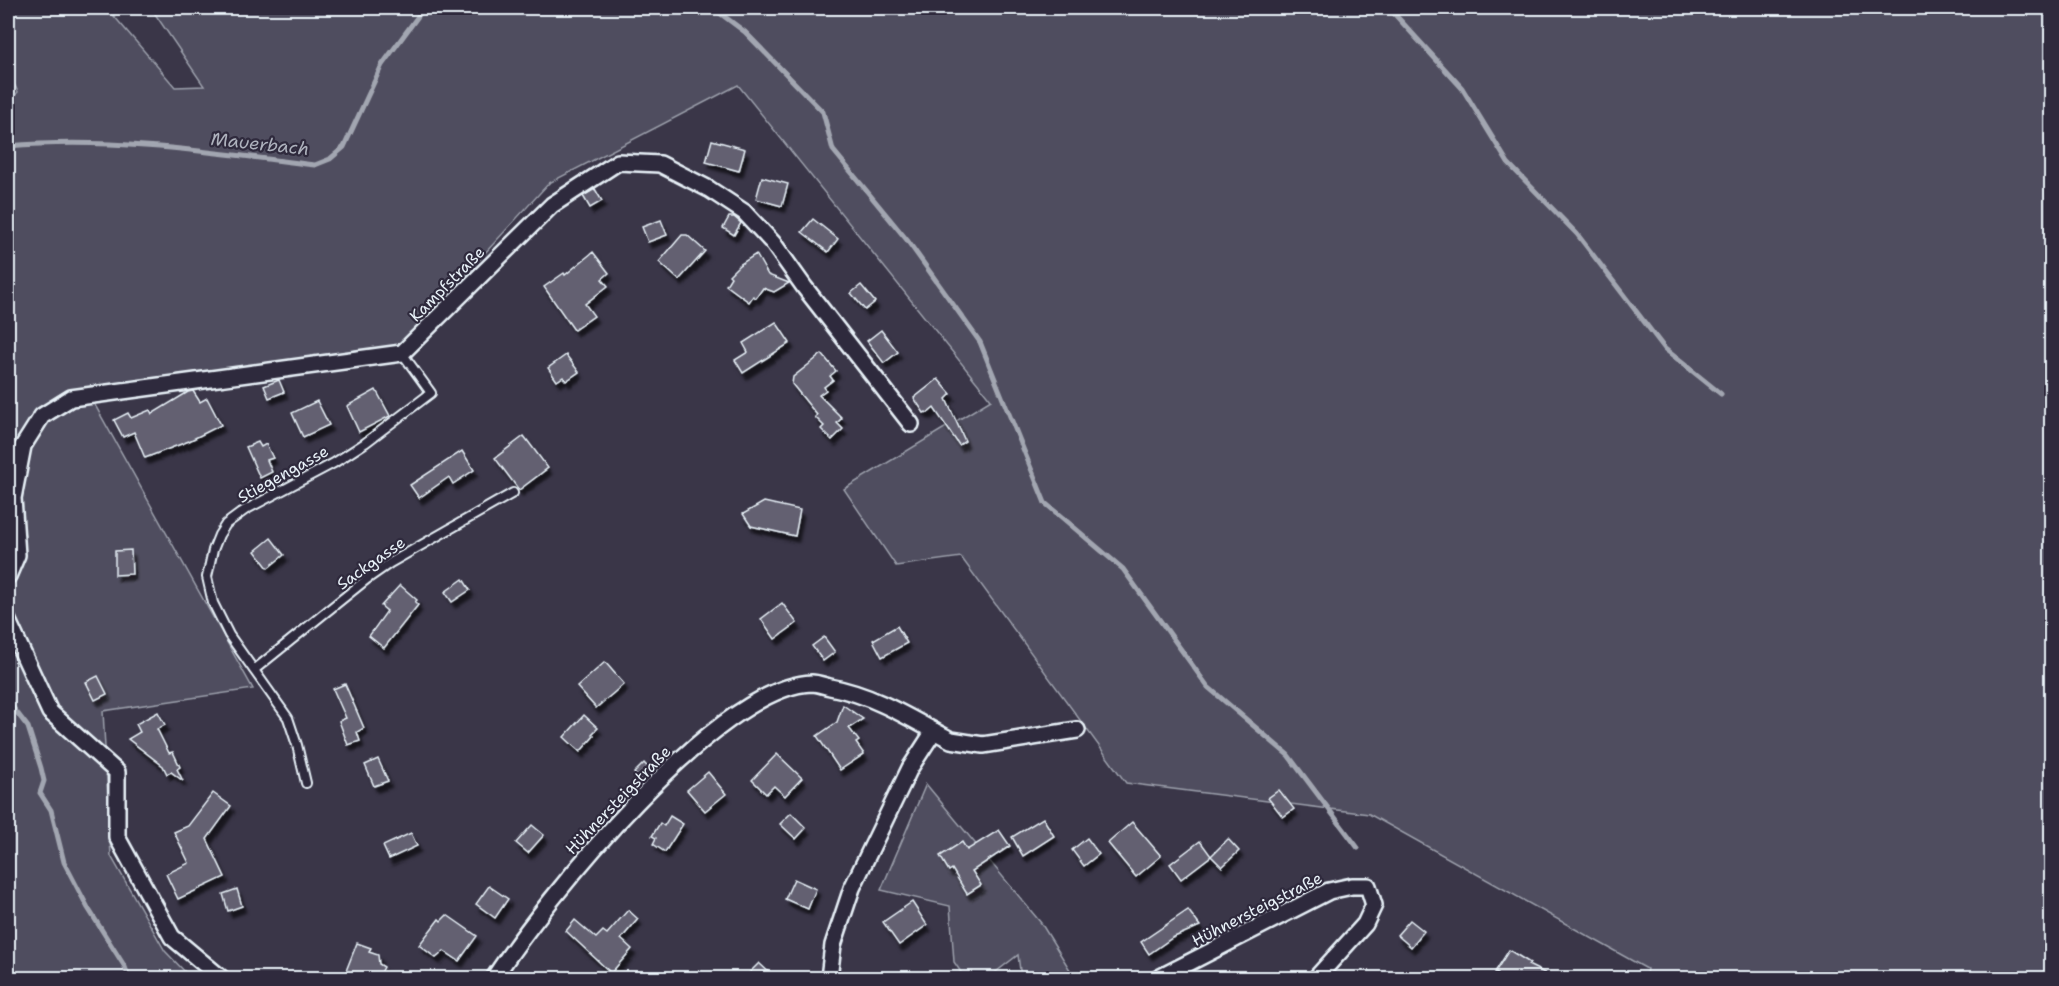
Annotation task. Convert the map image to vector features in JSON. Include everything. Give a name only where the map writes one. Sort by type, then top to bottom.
[{"type":"street","name":"Kampfstraße","points":[[402,353],[552,205],[618,162],[660,164],[709,189],[744,213],[773,243],[805,288],[911,424]]},
{"type":"street","points":[[8,576],[17,555],[13,498],[23,446],[42,416],[71,398],[402,353]]},
{"type":"street","points":[[8,621],[50,712],[117,772],[117,837],[172,937],[221,978]]},
{"type":"street","name":"Hühnersteigstraße","points":[[494,978],[517,943],[555,894],[644,795],[678,762],[738,713],[782,689],[813,683],[852,691],[895,709],[951,740],[983,745],[1077,730]]},
{"type":"street","points":[[829,978],[833,945],[852,888],[904,778],[934,731]]},
{"type":"street","name":"Hühnersteigstraße","points":[[1159,978],[1329,891],[1352,886],[1368,886],[1374,905],[1365,924],[1316,978]]},
{"type":"lane","name":"Stiegengasse","points":[[306,783],[288,718],[229,635],[213,603],[208,588],[209,568],[219,535],[226,524],[245,510],[334,463],[365,443],[431,393],[402,353]]},
{"type":"lane","name":"Sackgasse","points":[[254,670],[390,563],[513,494]]},
{"type":"shaded area","points":[[8,8],[107,8],[175,87],[204,86],[151,8],[2051,8],[2051,978],[1645,978],[1647,969],[1369,814],[1126,783],[961,557],[896,566],[844,489],[991,400],[738,85],[549,183],[400,346],[85,387],[253,689],[103,711],[111,856],[165,951],[191,978],[8,978],[8,103],[18,92],[8,72]]},
{"type":"shaded area","points":[[926,784],[1041,923],[1075,978],[1021,978],[1018,955],[988,978],[965,978],[954,962],[950,906],[881,890]]},
{"type":"building","points":[[712,140],[745,149],[739,171],[706,162]]},
{"type":"building","points":[[762,177],[788,184],[782,206],[756,199]]},
{"type":"building","points":[[595,189],[602,201],[590,208],[583,196]]},
{"type":"building","points":[[729,217],[734,217],[741,223],[734,235],[723,228]]},
{"type":"building","points":[[813,219],[838,239],[828,252],[802,232]]},
{"type":"building","points":[[661,220],[667,235],[648,242],[642,227]]},
{"type":"building","points":[[682,235],[687,235],[705,251],[679,280],[659,262]]},
{"type":"building","points":[[593,252],[609,273],[602,279],[608,286],[585,304],[594,316],[574,330],[544,287],[564,273],[565,275]]},
{"type":"building","points":[[756,254],[768,275],[789,283],[774,292],[763,288],[756,298],[753,296],[749,302],[726,285],[731,277],[729,275]]},
{"type":"building","points":[[861,285],[875,302],[865,310],[851,293]]},
{"type":"building","points":[[776,322],[790,343],[743,373],[735,360],[748,352],[743,343]]},
{"type":"building","points":[[881,330],[898,352],[884,363],[867,341]]},
{"type":"building","points":[[822,354],[836,371],[830,376],[833,380],[824,387],[826,390],[819,395],[842,418],[837,423],[843,429],[832,440],[821,429],[824,426],[815,417],[817,415],[792,384],[793,377]]},
{"type":"building","points":[[566,355],[579,372],[566,381],[563,377],[557,381],[548,368]]},
{"type":"building","points":[[938,379],[951,394],[946,399],[965,441],[959,445],[934,408],[924,413],[914,398]]},
{"type":"building","points":[[279,380],[284,392],[269,398],[264,386]]},
{"type":"building","points":[[376,390],[390,416],[359,432],[347,406]]},
{"type":"building","points":[[193,391],[200,402],[207,398],[221,425],[189,441],[145,458],[134,432],[123,437],[114,420],[128,413],[131,418],[150,410],[152,414]]},
{"type":"building","points":[[317,401],[329,425],[303,437],[292,413]]},
{"type":"building","points":[[524,436],[548,468],[519,490],[495,458]]},
{"type":"building","points":[[258,442],[261,447],[266,444],[273,458],[267,460],[272,472],[260,478],[246,447]]},
{"type":"building","points":[[462,451],[474,470],[453,484],[449,477],[419,498],[410,485]]},
{"type":"building","points":[[764,502],[800,510],[795,536],[751,526],[743,514]]},
{"type":"building","points":[[271,538],[284,555],[268,568],[255,551]]},
{"type":"building","points":[[131,550],[132,574],[115,575],[115,551]]},
{"type":"building","points":[[463,579],[470,590],[452,602],[445,592]]},
{"type":"building","points":[[400,585],[417,600],[415,602],[418,605],[384,648],[369,636],[387,611],[381,606]]},
{"type":"building","points":[[782,603],[797,623],[775,639],[761,619]]},
{"type":"building","points":[[897,626],[907,643],[882,657],[873,640]]},
{"type":"building","points":[[824,637],[835,652],[823,661],[812,646]]},
{"type":"building","points":[[605,662],[624,684],[596,708],[577,687]]},
{"type":"building","points":[[98,676],[107,694],[95,700],[86,682]]},
{"type":"building","points":[[345,684],[364,728],[357,732],[360,741],[348,745],[339,721],[346,718],[333,689]]},
{"type":"building","points":[[843,705],[863,719],[849,728],[859,741],[856,743],[864,754],[840,770],[817,736],[837,722]]},
{"type":"building","points":[[158,712],[165,725],[157,729],[169,753],[173,752],[183,781],[171,772],[167,774],[163,766],[128,739],[140,732],[136,724]]},
{"type":"building","points":[[584,715],[598,728],[580,752],[564,737]]},
{"type":"building","points":[[777,754],[802,778],[785,796],[774,786],[766,794],[752,780]]},
{"type":"building","points":[[378,759],[388,781],[374,786],[365,765]]},
{"type":"building","points":[[644,763],[653,773],[643,783],[634,773]]},
{"type":"building","points":[[708,772],[726,794],[705,811],[687,790]]},
{"type":"building","points":[[1279,790],[1294,809],[1283,817],[1268,798]]},
{"type":"building","points":[[213,793],[231,806],[207,839],[225,877],[178,899],[166,874],[189,863],[174,832],[188,826]]},
{"type":"building","points":[[791,813],[806,828],[796,839],[780,824]]},
{"type":"building","points":[[670,816],[683,824],[665,852],[653,844],[656,838],[652,836],[660,823],[664,826]]},
{"type":"building","points":[[1043,818],[1054,836],[1023,856],[1012,837]]},
{"type":"building","points":[[1132,822],[1161,856],[1136,877],[1108,843]]},
{"type":"building","points":[[532,825],[544,835],[528,853],[516,843]]},
{"type":"building","points":[[999,830],[1010,846],[972,871],[981,885],[967,894],[952,869],[949,871],[940,856],[962,842],[967,850]]},
{"type":"building","points":[[411,833],[417,846],[389,859],[383,846]]},
{"type":"building","points":[[1087,838],[1099,854],[1084,866],[1072,850]]},
{"type":"building","points":[[1228,839],[1239,851],[1222,867],[1211,856]]},
{"type":"building","points":[[1200,841],[1211,856],[1181,879],[1170,864]]},
{"type":"building","points":[[794,879],[816,889],[808,909],[785,899]]},
{"type":"building","points":[[489,886],[508,899],[495,918],[476,904]]},
{"type":"building","points":[[237,889],[242,906],[228,911],[223,894]]},
{"type":"building","points":[[912,902],[927,925],[899,945],[883,922]]},
{"type":"building","points":[[628,910],[638,919],[621,939],[632,949],[611,973],[566,931],[575,920],[596,938],[603,931],[607,934]]},
{"type":"building","points":[[1188,910],[1200,926],[1172,938],[1149,954],[1141,942]]},
{"type":"building","points":[[447,915],[477,936],[459,961],[444,951],[436,958],[419,945],[439,919],[441,921]]},
{"type":"building","points":[[1410,920],[1424,931],[1411,947],[1397,935]]},
{"type":"building","points":[[357,943],[371,948],[369,952],[378,955],[379,964],[384,967],[378,978],[344,976]]},
{"type":"building","points":[[1509,950],[1530,963],[1528,965],[1555,978],[1495,978],[1498,973],[1495,972]]},
{"type":"building","points":[[759,963],[775,978],[744,978]]},
{"type":"waterway","name":"Mauerbach","points":[[8,146],[85,143],[162,147],[315,165],[330,159],[344,147],[382,65],[424,8]]},
{"type":"waterway","points":[[713,8],[745,32],[823,112],[833,150],[907,240],[980,342],[1045,503],[1123,569],[1208,687],[1288,755],[1358,848]]},
{"type":"waterway","points":[[1389,8],[1462,88],[1508,163],[1577,234],[1665,349],[1721,394]]},
{"type":"waterway","points":[[8,685],[11,705],[28,727],[41,768],[44,781],[40,793],[51,810],[64,862],[88,908],[125,967],[129,978]]}]
